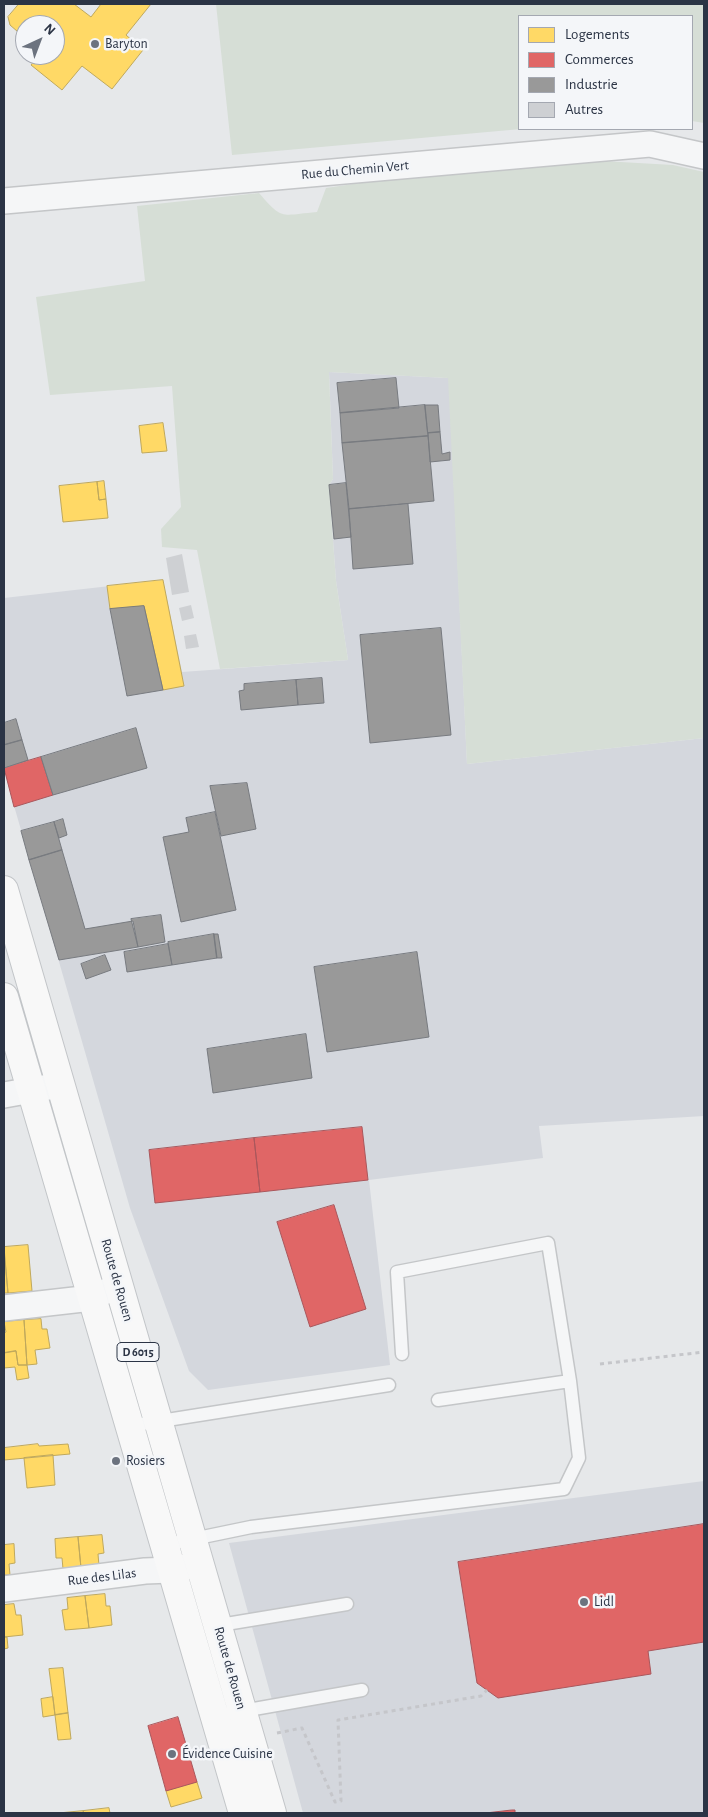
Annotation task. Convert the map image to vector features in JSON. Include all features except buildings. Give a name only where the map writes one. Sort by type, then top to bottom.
[{"type":"main road","name":"Route de Rouen","points":[[4,890],[272,1813]]},
{"type":"main road","name":"Route de Rouen","points":[[4,996],[243,1813]]},
{"type":"street","name":"Rue du Chemin Vert","points":[[4,201],[650,144],[704,156]]},
{"type":"street","points":[[4,1096],[60,1085]]},
{"type":"street","points":[[4,1308],[93,1297],[119,1287]]},
{"type":"street","name":"Rue des Lilas","points":[[4,1589],[145,1571],[168,1558],[200,1564]]},
{"type":"lane","points":[[168,1558],[192,1538],[251,1527],[564,1489],[579,1458],[570,1381],[548,1243],[397,1272],[402,1354]]},
{"type":"lane","points":[[438,1400],[570,1381]]},
{"type":"lane","points":[[129,1426],[389,1385]]},
{"type":"lane","points":[[189,1631],[348,1604]]},
{"type":"lane","points":[[214,1716],[362,1690]]},
{"type":"path","points":[[600,1364],[704,1352]]},
{"type":"path","points":[[278,1742],[276,1733],[302,1728],[335,1802],[341,1801],[338,1720],[481,1696],[487,1690]]},
{"type":"shaded area","points":[[216,4],[704,4],[704,123],[693,121],[693,15],[518,15],[518,129],[232,155]]},
{"type":"shaded area","points":[[603,161],[673,165],[704,172],[704,738],[467,764],[448,378],[329,372],[333,479],[329,485],[336,581],[348,660],[220,669],[197,550],[162,547],[161,529],[181,507],[172,386],[50,395],[36,297],[145,281],[137,206],[259,193],[278,212],[289,215],[317,212],[326,188],[380,180]]},
{"type":"shaded area","points":[[329,372],[449,378],[467,764],[704,738],[704,1116],[539,1126],[543,1158],[369,1180],[390,1365],[208,1390],[189,1371],[130,1208],[4,771],[4,598],[163,580],[182,672],[348,660],[336,581],[329,485],[333,479]]},
{"type":"shaded area","points":[[704,1481],[704,1813],[303,1813],[229,1543]]},
{"type":"place","name":"Baryton","points":[[95,44]]},
{"type":"place","name":"Rosiers","points":[[116,1461]]},
{"type":"place","name":"Lidl","points":[[584,1602]]},
{"type":"place","name":"Évidence Cuisine","points":[[172,1754]]}]
